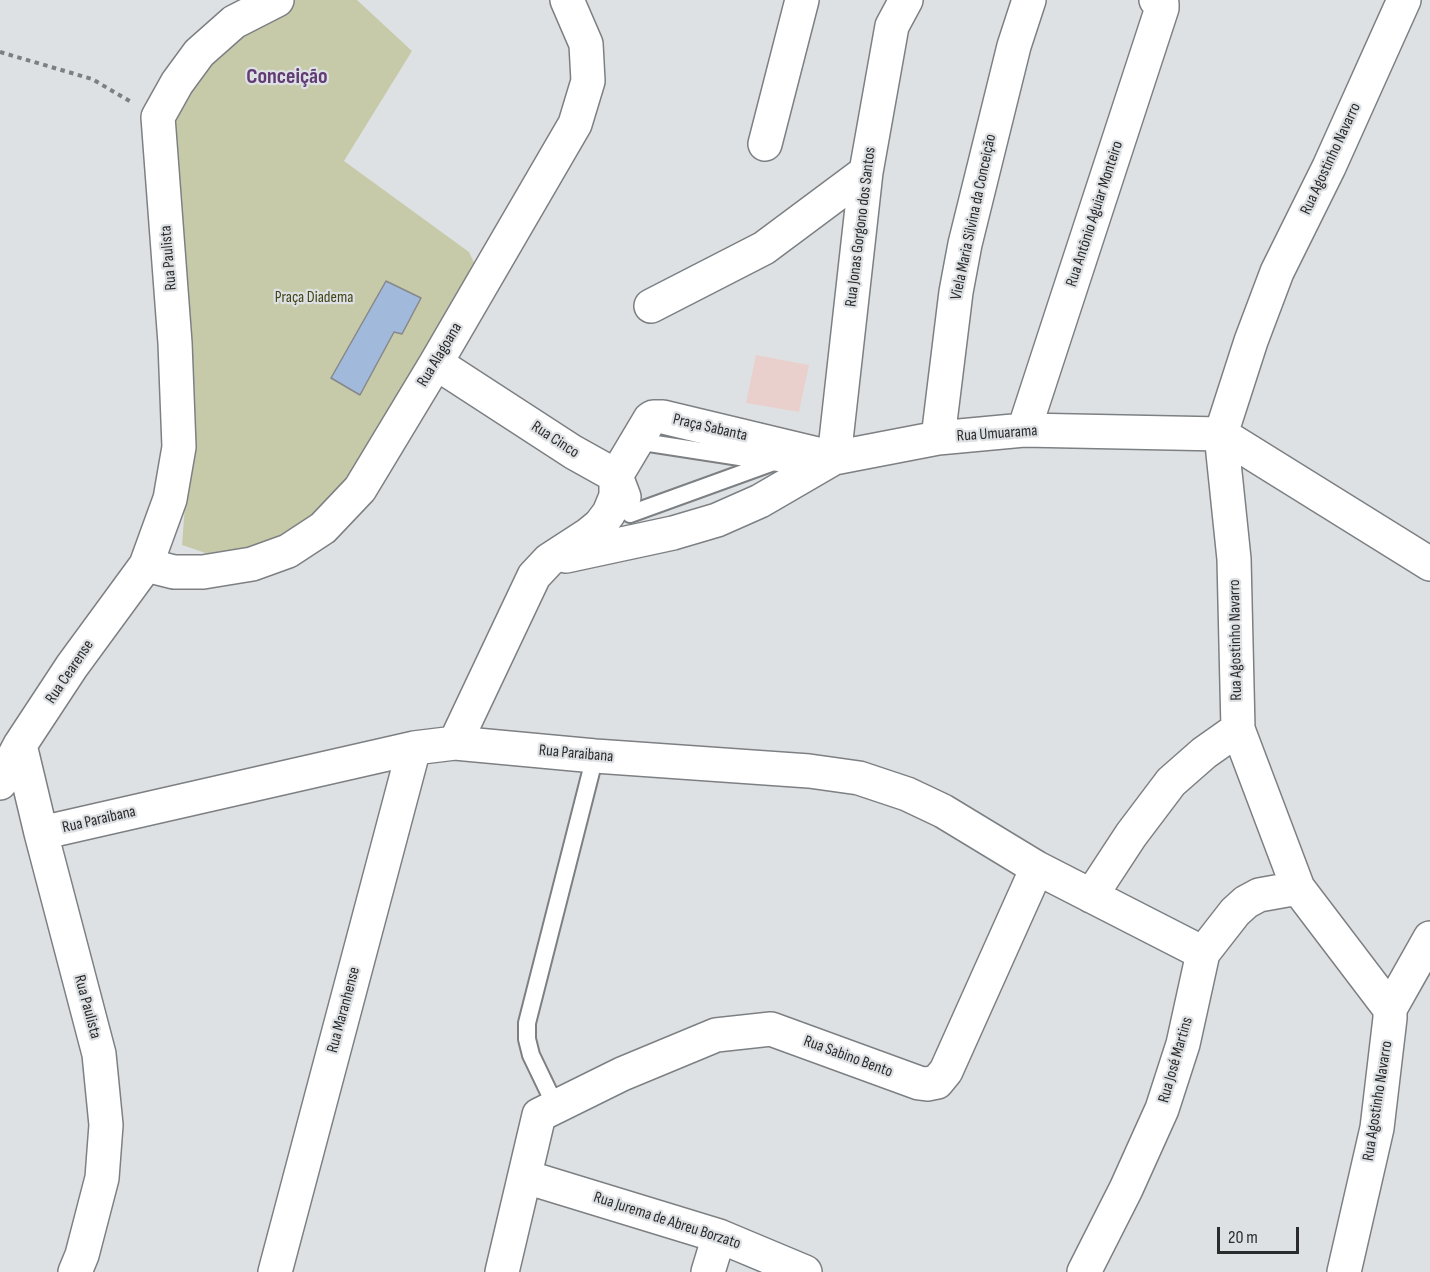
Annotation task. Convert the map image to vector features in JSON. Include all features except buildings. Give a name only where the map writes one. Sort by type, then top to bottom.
[{"type":"street","points":[[158,117],[177,83],[199,53],[234,22],[277,0]]},
{"type":"street","name":"Rua Alagoana","points":[[146,565],[174,572],[203,572],[252,564],[288,551],[323,528],[360,489],[575,124],[588,81],[586,44],[567,0]]},
{"type":"street","points":[[765,144],[802,0]]},
{"type":"street","name":"Rua Jonas Gorgono dos Santos","points":[[825,463],[866,172],[892,26],[906,0]]},
{"type":"street","name":"Viela Maria Silvina da Conceição","points":[[939,438],[956,292],[965,244],[1014,46],[1029,0]]},
{"type":"street","name":"Rua Antônio Aguiar Monteiro","points":[[1024,430],[1162,8],[1162,4],[1156,0]]},
{"type":"street","name":"Rua Agostinho Navarro","points":[[1344,1272],[1377,1128],[1390,1009],[1298,888],[1238,729],[1234,559],[1221,434],[1251,341],[1278,272],[1329,167],[1404,0]]},
{"type":"street","name":"Rua Paulista","points":[[146,565],[170,499],[179,447],[175,343],[158,117]]},
{"type":"street","points":[[651,306],[764,248],[866,172]]},
{"type":"street","name":"Rua Cinco","points":[[436,363],[573,452],[616,476]]},
{"type":"street","name":"Praça Sabanta","points":[[616,476],[650,419],[658,417],[825,463]]},
{"type":"street","name":"Rua Umuarama","points":[[549,560],[638,527],[673,533],[717,520],[760,501],[825,463],[939,438],[1024,430],[1221,434]]},
{"type":"street","points":[[1221,434],[1430,564]]},
{"type":"street","points":[[616,476],[638,527]]},
{"type":"street","points":[[455,743],[534,576],[549,560],[600,525],[609,513],[616,496],[616,476]]},
{"type":"street","name":"Rua Cearense","points":[[0,783],[20,745],[72,666],[146,565]]},
{"type":"street","points":[[1091,896],[1131,835],[1171,782],[1204,753],[1238,729]]},
{"type":"street","name":"Rua Paraibana","points":[[41,833],[414,748],[455,743],[595,756],[809,771],[860,778],[907,794],[943,811],[1037,868],[1203,953]]},
{"type":"street","name":"Rua Paulista","points":[[20,745],[99,1054],[106,1125],[102,1178],[82,1255],[75,1272]]},
{"type":"street","name":"Rua Maranhense","points":[[275,1272],[414,748]]},
{"type":"street","name":"Rua Sabino Bento","points":[[548,1111],[622,1074],[716,1035],[771,1029],[919,1083],[937,1082],[946,1071],[1037,868]]},
{"type":"street","name":"Rua José Martins","points":[[1084,1272],[1126,1189],[1162,1108],[1183,1044],[1203,953],[1235,912],[1246,902],[1259,895],[1298,888]]},
{"type":"street","points":[[1390,1009],[1430,938]]},
{"type":"street","points":[[502,1272],[526,1177],[536,1124],[548,1111]]},
{"type":"street","name":"Rua Jurema de Abreu Borzato","points":[[526,1177],[719,1236],[806,1272]]},
{"type":"street","points":[[708,1272],[719,1236]]},
{"type":"lane","points":[[636,441],[772,462],[825,463]]},
{"type":"lane","points":[[638,527],[772,462]]},
{"type":"lane","points":[[548,1111],[527,1039],[527,1023],[595,756]]},
{"type":"path","points":[[0,52],[92,79],[158,117]]},
{"type":"shaded area","points":[[756,355],[809,365],[799,412],[746,403]]},
{"type":"green space","name":"Praça Diadema","points":[[283,0],[357,0],[412,51],[344,161],[469,252],[477,269],[412,384],[344,482],[289,543],[226,560],[182,545],[186,492],[176,110],[204,59]]},
{"type":"district","name":"Conceição","points":[[287,77]]}]
